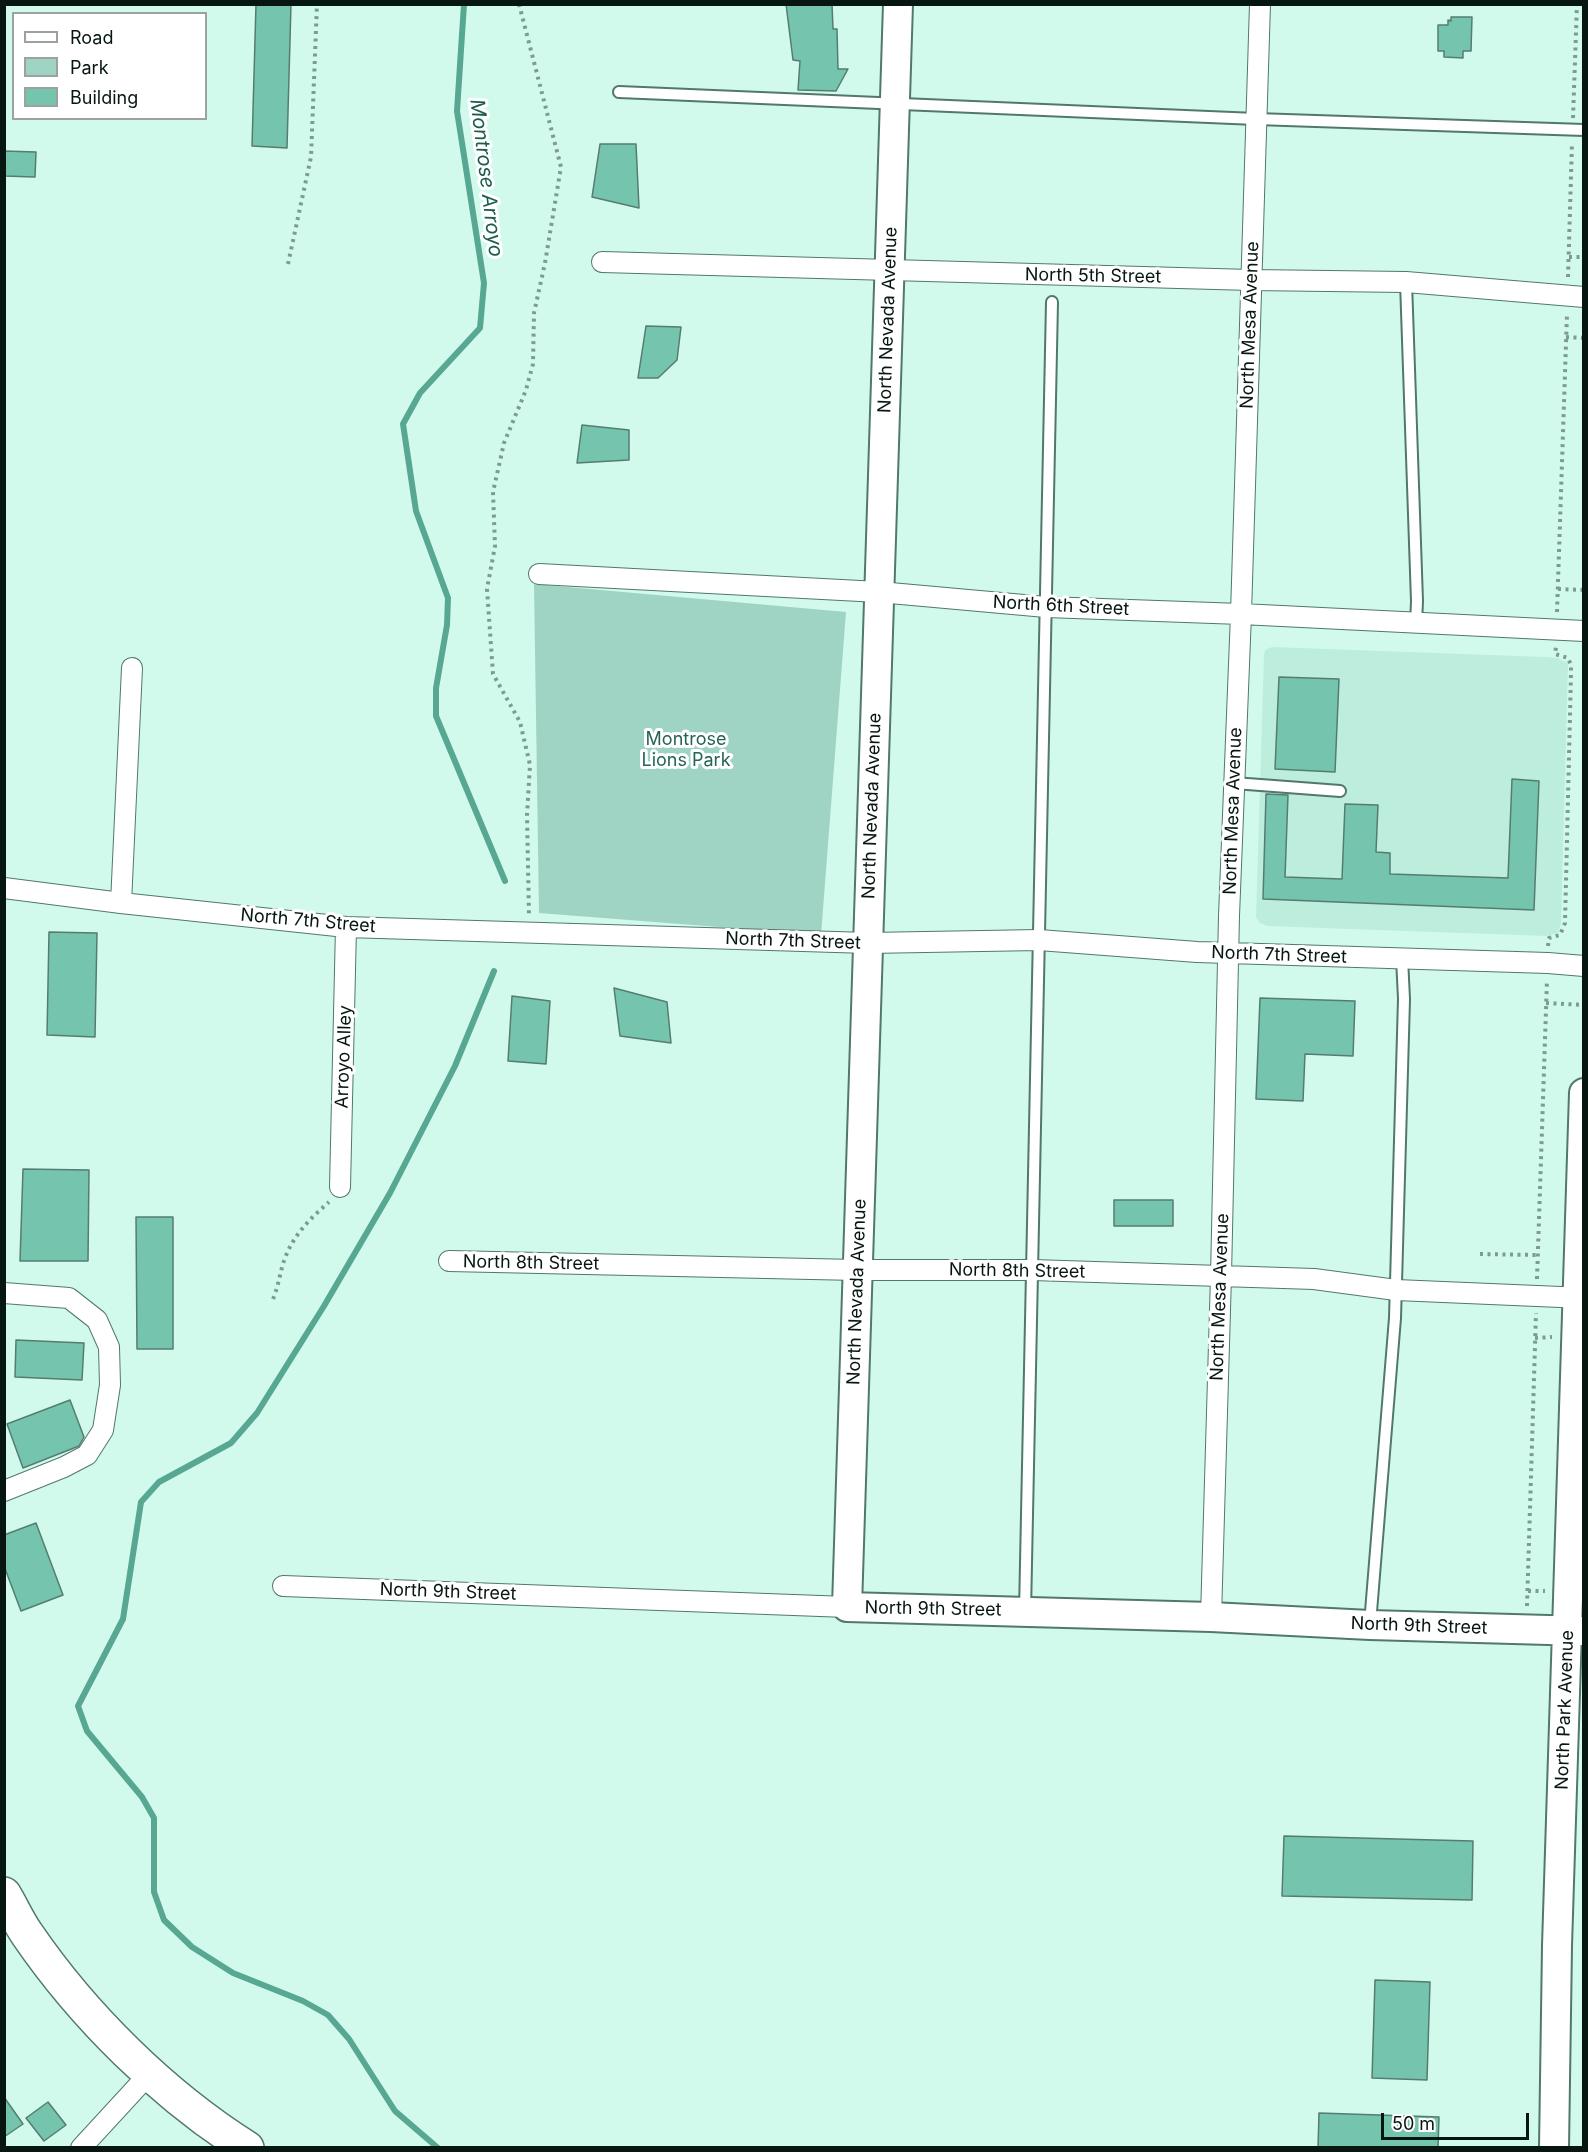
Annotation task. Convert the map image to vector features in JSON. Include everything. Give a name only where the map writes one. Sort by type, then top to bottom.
[{"type":"highway","points":[[4,1894],[26,1932],[53,1970],[114,2039],[196,2112],[247,2148]]},
{"type":"street","name":"North Nevada Avenue","points":[[847,1607],[898,4]]},
{"type":"street","name":"North Mesa Avenue","points":[[1211,1617],[1234,783],[1260,4]]},
{"type":"street","name":"North 5th Street","points":[[602,262],[889,271],[1406,282],[1575,296]]},
{"type":"street","name":"North 6th Street","points":[[539,574],[879,592],[1046,607],[1584,631]]},
{"type":"street","points":[[121,903],[132,668]]},
{"type":"street","name":"North 7th Street","points":[[4,888],[346,927],[868,943],[1039,940],[1197,952],[1584,966]]},
{"type":"street","name":"Arroyo Alley","points":[[340,1187],[346,927]]},
{"type":"street","name":"North Park Avenue","points":[[1554,2148],[1557,1957],[1575,1630],[1584,1093]]},
{"type":"street","name":"North 8th Street","points":[[449,1261],[1221,1275],[1314,1279],[1396,1290],[1581,1298]]},
{"type":"street","points":[[4,1293],[69,1298],[97,1320],[109,1347],[110,1385],[103,1430],[87,1455],[64,1467],[4,1491]]},
{"type":"street","name":"North 9th Street","points":[[283,1586],[847,1607],[1211,1617],[1370,1625],[1575,1630]]},
{"type":"street","points":[[81,2148],[150,2073]]},
{"type":"lane","points":[[619,92],[895,105],[1578,130]]},
{"type":"lane","points":[[1406,282],[1417,589],[1416,624]]},
{"type":"lane","points":[[1025,1611],[1052,302]]},
{"type":"lane","points":[[1234,783],[1340,791]]},
{"type":"lane","points":[[1370,1625],[1396,1290],[1404,999],[1402,958]]},
{"type":"path","points":[[288,264],[311,157],[317,4]]},
{"type":"path","points":[[519,4],[561,167],[534,313],[533,364],[526,390],[504,443],[493,492],[495,546],[487,589],[493,674],[520,722],[530,765],[527,815],[530,933]]},
{"type":"path","points":[[1526,1629],[1549,938],[1560,936],[1565,923],[1571,665],[1568,658],[1555,654],[1566,337],[1575,296],[1569,257],[1578,130],[1577,5],[1584,5]]},
{"type":"path","points":[[1569,257],[1584,257]]},
{"type":"path","points":[[1566,337],[1584,338]]},
{"type":"path","points":[[1558,589],[1584,590]]},
{"type":"path","points":[[1546,1004],[1584,1005]]},
{"type":"path","points":[[273,1299],[285,1258],[297,1234],[340,1187]]},
{"type":"path","points":[[1480,1254],[1538,1256]]},
{"type":"shaded area","points":[[1272,647],[1545,657],[1557,658],[1568,663],[1561,924],[1558,933],[1547,936],[1267,926],[1260,923],[1256,917],[1264,655],[1265,650]]},
{"type":"green space","name":"Montrose Lions Park","points":[[534,584],[846,612],[821,935],[539,913]]},
{"type":"building","points":[[256,4],[291,4],[287,148],[252,146]]},
{"type":"building","points":[[786,4],[832,4],[833,29],[837,29],[838,69],[848,69],[836,91],[798,90],[800,61],[793,60]]},
{"type":"building","points":[[1451,17],[1472,17],[1471,51],[1463,51],[1463,58],[1444,57],[1444,51],[1438,51],[1438,25],[1448,25]]},
{"type":"building","points":[[600,144],[636,144],[639,208],[592,197]]},
{"type":"building","points":[[4,151],[36,152],[35,177],[4,176]]},
{"type":"building","points":[[646,326],[681,327],[677,360],[658,378],[638,378]]},
{"type":"building","points":[[582,425],[629,430],[629,460],[577,463]]},
{"type":"building","points":[[1279,677],[1339,679],[1335,772],[1275,769]]},
{"type":"building","points":[[1512,779],[1539,781],[1534,910],[1263,899],[1266,794],[1288,795],[1285,877],[1342,879],[1345,804],[1378,805],[1376,852],[1390,853],[1390,874],[1508,878]]},
{"type":"building","points":[[49,932],[97,933],[95,1037],[47,1035]]},
{"type":"building","points":[[614,988],[667,1002],[671,1043],[620,1036]]},
{"type":"building","points":[[512,996],[550,1001],[546,1064],[508,1061]]},
{"type":"building","points":[[1260,998],[1355,1001],[1353,1056],[1305,1054],[1303,1101],[1256,1099]]},
{"type":"building","points":[[23,1169],[89,1170],[88,1261],[20,1261]]},
{"type":"building","points":[[1114,1200],[1173,1200],[1173,1226],[1114,1226]]},
{"type":"building","points":[[136,1217],[173,1217],[173,1349],[137,1349]]},
{"type":"building","points":[[16,1340],[84,1343],[82,1380],[15,1377]]},
{"type":"building","points":[[70,1400],[84,1437],[79,1446],[23,1468],[7,1424]]},
{"type":"building","points":[[36,1523],[63,1595],[21,1611],[4,1566],[4,1535]]},
{"type":"building","points":[[1284,1836],[1473,1841],[1472,1900],[1282,1896]]},
{"type":"building","points":[[1375,1980],[1430,1982],[1427,2080],[1372,2078]]},
{"type":"building","points":[[4,2097],[23,2124],[4,2137]]},
{"type":"building","points":[[48,2102],[66,2125],[44,2141],[26,2118]]},
{"type":"building","points":[[1319,2113],[1439,2117],[1438,2148],[1318,2148]]},
{"type":"waterway","name":"Montrose Arroyo","points":[[464,4],[457,111],[484,283],[480,328],[420,393],[403,424],[416,511],[448,598],[447,625],[436,688],[436,716],[505,881]]},
{"type":"waterway","points":[[438,2148],[395,2111],[349,2039],[328,2015],[303,2001],[233,1973],[192,1947],[164,1920],[154,1892],[154,1818],[142,1797],[87,1731],[78,1706],[123,1619],[141,1502],[159,1482],[231,1443],[257,1413],[324,1306],[390,1193],[455,1066],[494,971]]}]
